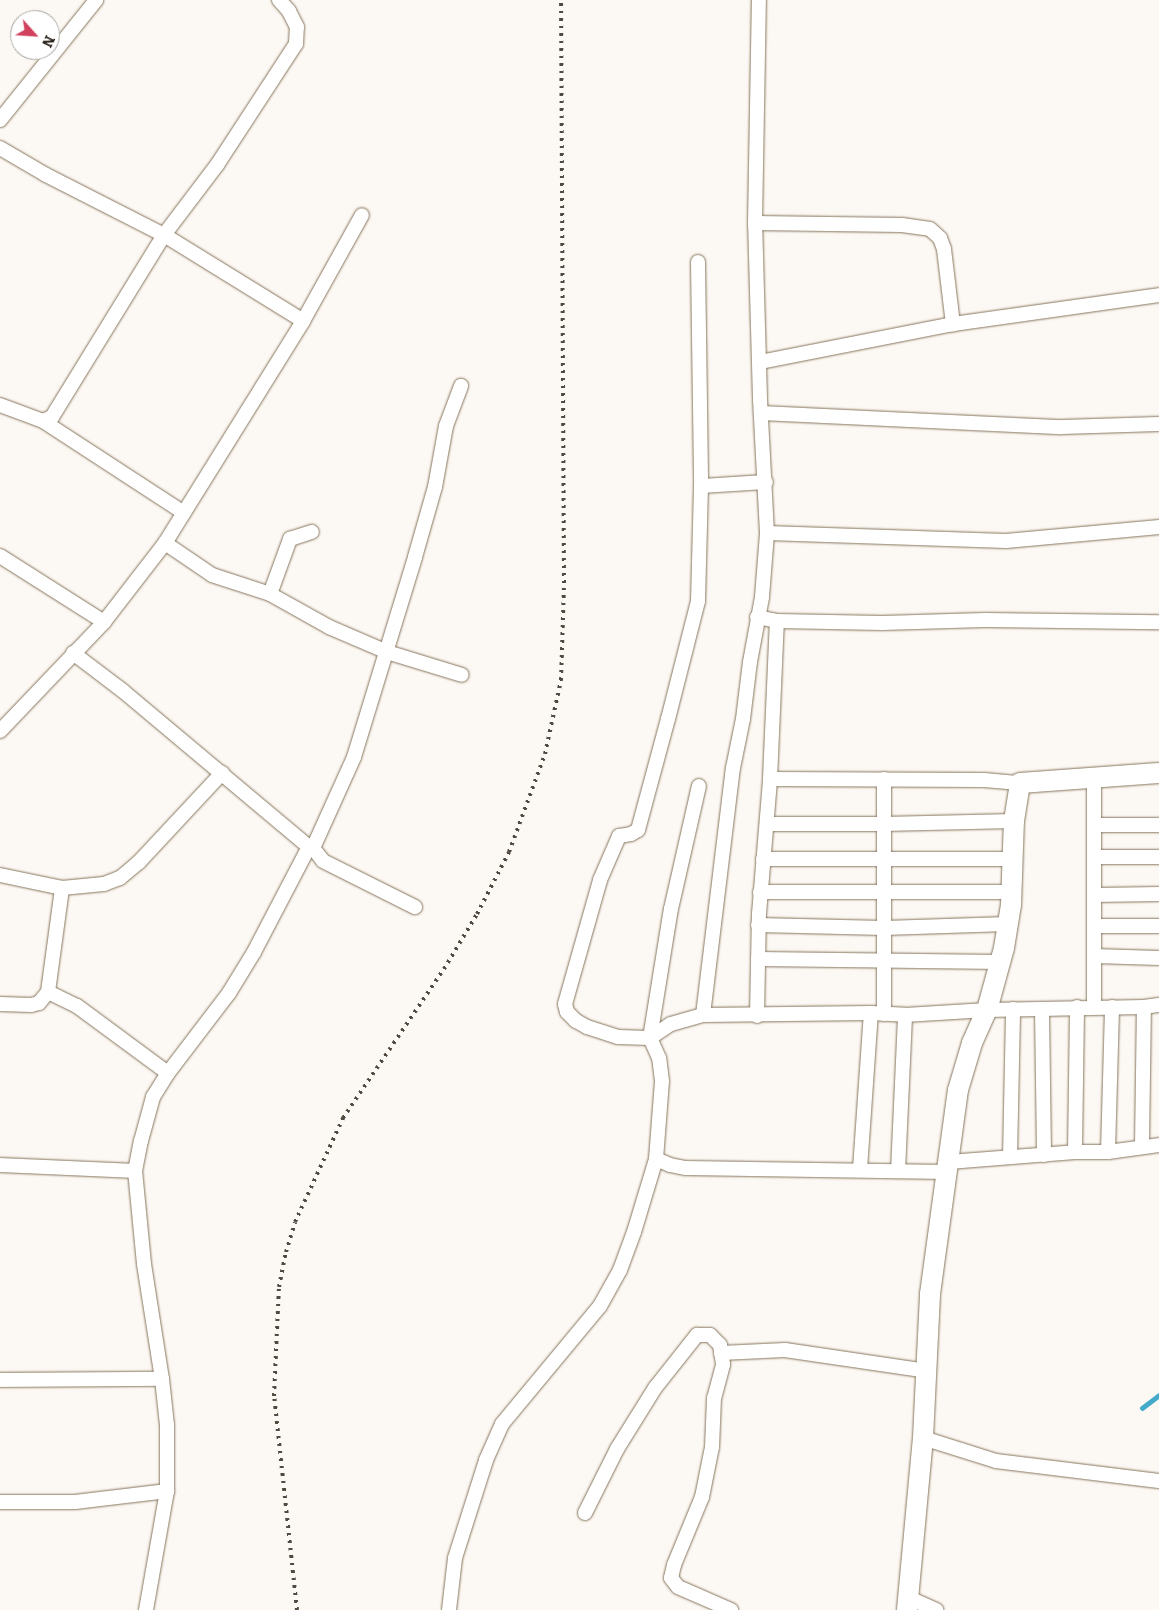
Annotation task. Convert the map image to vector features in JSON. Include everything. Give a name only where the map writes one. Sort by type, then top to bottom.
[{"type":"street","points":[[0,120],[96,0]]},
{"type":"street","points":[[43,421],[52,417],[164,234],[217,165],[296,44],[297,27],[289,11],[279,0]]},
{"type":"street","points":[[703,1015],[733,768],[743,719],[757,617],[762,597],[767,533],[755,223],[760,0]]},
{"type":"street","points":[[0,148],[46,175],[164,234],[303,321]]},
{"type":"street","points":[[0,731],[104,622],[165,543],[303,321],[362,215]]},
{"type":"street","points":[[755,223],[902,225],[930,229],[940,238],[944,249],[954,324]]},
{"type":"street","points":[[698,262],[701,486],[698,601],[638,830],[631,834],[619,836],[600,880],[566,1004],[567,1012],[576,1021],[587,1027],[618,1037],[650,1038],[671,1024],[703,1015],[905,1015],[1077,1007],[1144,1008],[1159,1005]]},
{"type":"street","points":[[760,362],[954,324],[1159,295]]},
{"type":"street","points":[[146,1610],[167,1491],[167,1425],[162,1379],[144,1264],[135,1171],[153,1096],[168,1073],[229,993],[249,960],[311,847],[354,757],[435,487],[446,426],[460,386]]},
{"type":"street","points":[[0,405],[43,421],[184,513]]},
{"type":"street","points":[[761,413],[1062,427],[1159,424]]},
{"type":"street","points":[[701,486],[766,482]]},
{"type":"street","points":[[767,533],[1006,541],[1159,527]]},
{"type":"street","points":[[270,594],[290,539],[312,532]]},
{"type":"street","points":[[165,543],[212,575],[270,594],[329,627],[387,652],[462,675]]},
{"type":"street","points":[[0,556],[104,622]]},
{"type":"street","points":[[757,617],[777,621],[882,623],[985,620],[1159,622]]},
{"type":"street","points":[[757,1016],[758,925],[770,779],[777,621]]},
{"type":"street","points":[[73,654],[123,691],[311,847],[323,861],[415,908]]},
{"type":"street","points":[[0,874],[62,888],[104,884],[120,878],[139,862],[222,773]]},
{"type":"street","points":[[770,779],[984,780],[1020,783],[1094,776],[1159,773]]},
{"type":"street","points":[[1094,776],[1096,895],[1094,1007]]},
{"type":"street","points":[[860,1169],[884,962],[884,779]]},
{"type":"street","points":[[936,1610],[908,1604],[928,1371],[930,1294],[958,1090],[972,1043],[987,1010],[1008,924],[1012,892],[1014,821],[1020,783]]},
{"type":"street","points":[[450,1610],[455,1558],[490,1451],[502,1424],[600,1306],[620,1270],[634,1232],[656,1159],[662,1081],[659,1058],[650,1038],[671,909],[699,786]]},
{"type":"street","points":[[766,824],[1014,821]]},
{"type":"street","points":[[1094,825],[1159,825]]},
{"type":"street","points":[[1094,857],[1159,856]]},
{"type":"street","points":[[763,859],[1012,859]]},
{"type":"street","points":[[0,1004],[31,1005],[38,1002],[48,992],[62,888]]},
{"type":"street","points":[[760,892],[1012,892]]},
{"type":"street","points":[[1096,895],[1159,894]]},
{"type":"street","points":[[758,925],[884,928],[1008,924]]},
{"type":"street","points":[[1094,926],[1159,926]]},
{"type":"street","points":[[1094,956],[1159,958]]},
{"type":"street","points":[[758,958],[884,962],[1000,962]]},
{"type":"street","points":[[48,992],[77,1006],[168,1073]]},
{"type":"street","points":[[1074,1152],[1077,1007]]},
{"type":"street","points":[[1108,1152],[1112,1007]]},
{"type":"street","points":[[1142,1145],[1144,1008]]},
{"type":"street","points":[[1010,1157],[1013,1009]]},
{"type":"street","points":[[1042,1010],[1044,1155]]},
{"type":"street","points":[[898,1171],[905,1015]]},
{"type":"street","points":[[656,1159],[670,1165],[686,1168],[898,1171],[948,1167],[1010,1157],[1074,1152],[1108,1152],[1142,1145],[1159,1144]]},
{"type":"street","points":[[0,1165],[135,1171]]},
{"type":"street","points":[[585,1513],[617,1449],[655,1388],[697,1335],[704,1333],[710,1335],[720,1345],[722,1365],[714,1398],[712,1447],[702,1497],[674,1565],[671,1578],[678,1587],[731,1610]]},
{"type":"street","points":[[721,1353],[785,1350],[928,1371]]},
{"type":"street","points":[[0,1380],[162,1379]]},
{"type":"street","points":[[923,1438],[996,1461],[1159,1481]]},
{"type":"street","points":[[0,1502],[75,1502],[167,1491]]},
{"type":"waterway","points":[[1142,1408],[1159,1395]]},
{"type":"railway","points":[[297,1610],[274,1396],[279,1287],[286,1252],[295,1222],[343,1118],[444,969],[477,914],[509,852],[545,754],[561,680],[564,583],[561,0]]}]
